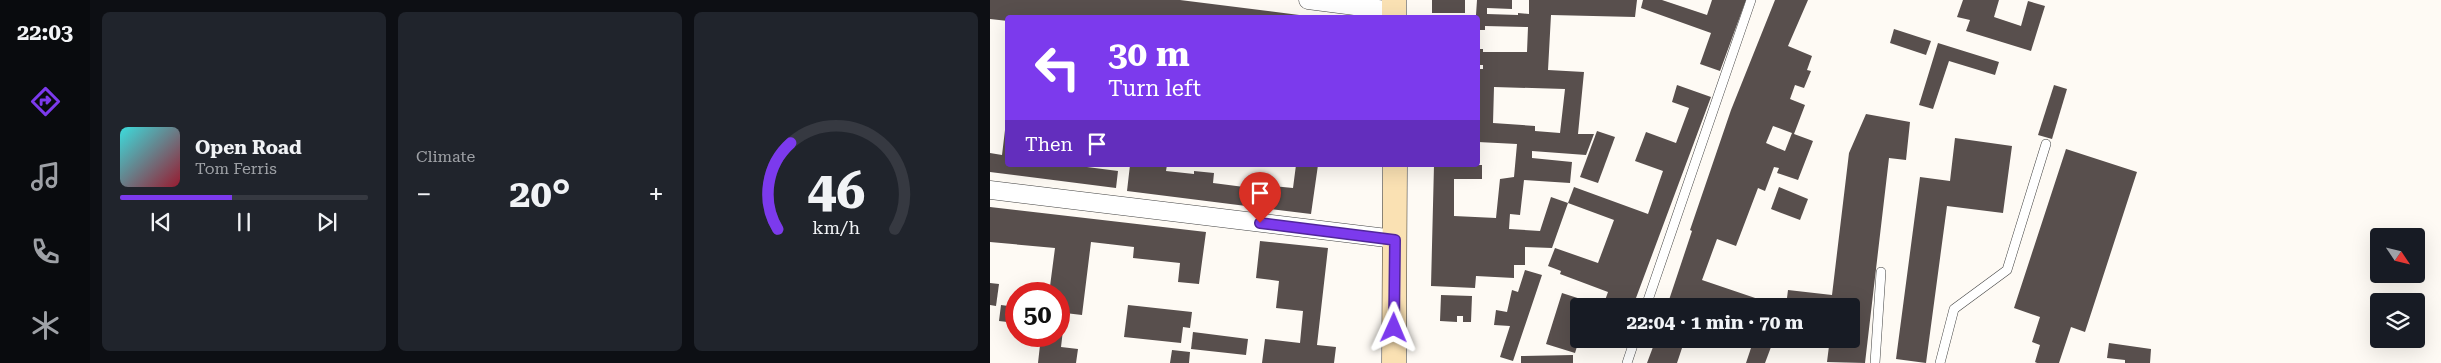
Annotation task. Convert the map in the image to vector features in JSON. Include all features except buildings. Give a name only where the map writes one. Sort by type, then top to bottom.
[{"type":"main road","points":[[1394,363],[1395,167]]},
{"type":"street","points":[[1308,0],[1394,9]]},
{"type":"street","points":[[990,190],[1395,240]]},
{"type":"lane","points":[[1649,298],[1751,0]]},
{"type":"lane","points":[[1940,363],[1954,309],[2007,270],[2046,144]]},
{"type":"lane","points":[[1874,363],[1882,272]]},
{"type":"lane","points":[[1627,363],[1632,348]]},
{"type":"route","points":[[1260,223],[1395,240],[1394,328]]}]
